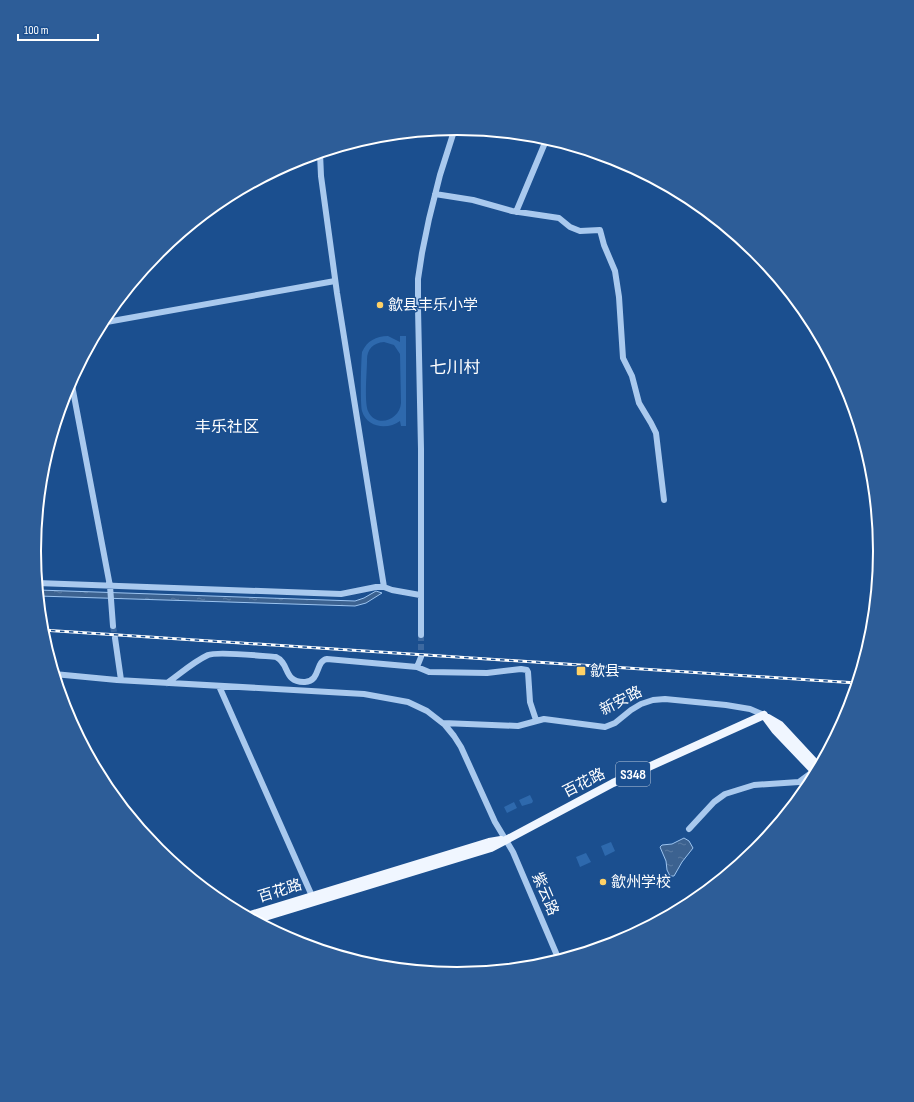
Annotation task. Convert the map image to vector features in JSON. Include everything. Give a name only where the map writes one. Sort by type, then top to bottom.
[{"type":"main road","name":"百花路","points":[[262,918],[491,848],[613,783],[764,715]]},
{"type":"main road","points":[[764,715],[775,730],[812,767]]},
{"type":"main road","name":"百花路","points":[[254,914],[489,842],[506,840]]},
{"type":"street","points":[[421,635],[421,449],[418,294],[422,253],[435,194],[453,135]]},
{"type":"street","points":[[516,212],[545,144]]},
{"type":"street","points":[[320,158],[321,176],[335,281],[384,587]]},
{"type":"street","points":[[435,194],[473,200],[516,212],[559,218],[570,227],[580,231],[600,230],[604,245],[616,274],[623,355],[631,373],[639,403],[651,423],[657,437],[664,500]]},
{"type":"street","points":[[110,321],[335,281]]},
{"type":"street","points":[[73,392],[110,587],[113,626]]},
{"type":"street","points":[[43,583],[110,587],[341,594],[376,587],[384,587],[420,595]]},
{"type":"street","points":[[115,638],[121,680]]},
{"type":"street","points":[[167,683],[208,655],[216,653],[276,657],[282,662],[290,678],[304,682],[309,681],[316,676],[320,663],[324,659],[418,667],[429,672],[487,673],[510,670],[526,670],[529,675],[530,702],[536,720]]},
{"type":"street","points":[[418,667],[421,657]]},
{"type":"street","name":"紫云路","points":[[60,675],[121,680],[371,696],[401,701],[415,705],[427,711],[443,723],[454,736],[461,748],[495,822],[513,852],[557,955]]},
{"type":"street","points":[[219,686],[312,896]]},
{"type":"street","name":"新安路","points":[[443,723],[518,726],[536,720],[547,720],[605,727],[615,723],[640,704],[653,700],[665,699],[726,705],[750,709],[764,715]]},
{"type":"street","points":[[689,829],[714,802],[725,794],[754,785],[799,782],[806,777]]},
{"type":"shaded area","points":[[384,336],[388,336],[400,342],[400,336],[406,336],[406,426],[401,426],[400,421],[390,426],[378,426],[373,424],[365,417],[361,407],[362,352],[369,342]],"holes":[[[384,342],[394,345],[400,354],[400,409],[392,418],[382,421],[376,420],[368,411],[367,406],[367,356],[369,350],[374,345]]]},
{"type":"shaded area","points":[[530,795],[533,801],[532,803],[522,806],[519,800]]},
{"type":"shaded area","points":[[514,802],[517,808],[507,813],[504,807]]},
{"type":"shaded area","points":[[611,842],[615,851],[605,856],[601,846]]},
{"type":"shaded area","points":[[586,853],[591,862],[580,867],[576,857]]},
{"type":"water","points":[[43,590],[355,601],[376,591],[382,593],[366,603],[355,606],[44,596]]},
{"type":"water","points":[[684,838],[689,841],[693,848],[682,862],[674,876],[670,876],[660,847],[662,845],[672,844]]},
{"type":"tunnel","points":[[113,626],[115,638]]},
{"type":"tunnel","points":[[421,635],[421,657]]},
{"type":"railway","points":[[49,630],[852,683]]},
{"type":"place","name":"歙县丰乐小学","points":[[380,305]]},
{"type":"place","name":"歙县","points":[[581,671]]},
{"type":"place","name":"歙州学校","points":[[603,882]]},
{"type":"district","name":"七川村","points":[[455,368]]},
{"type":"district","name":"丰乐社区","points":[[227,427]]}]
